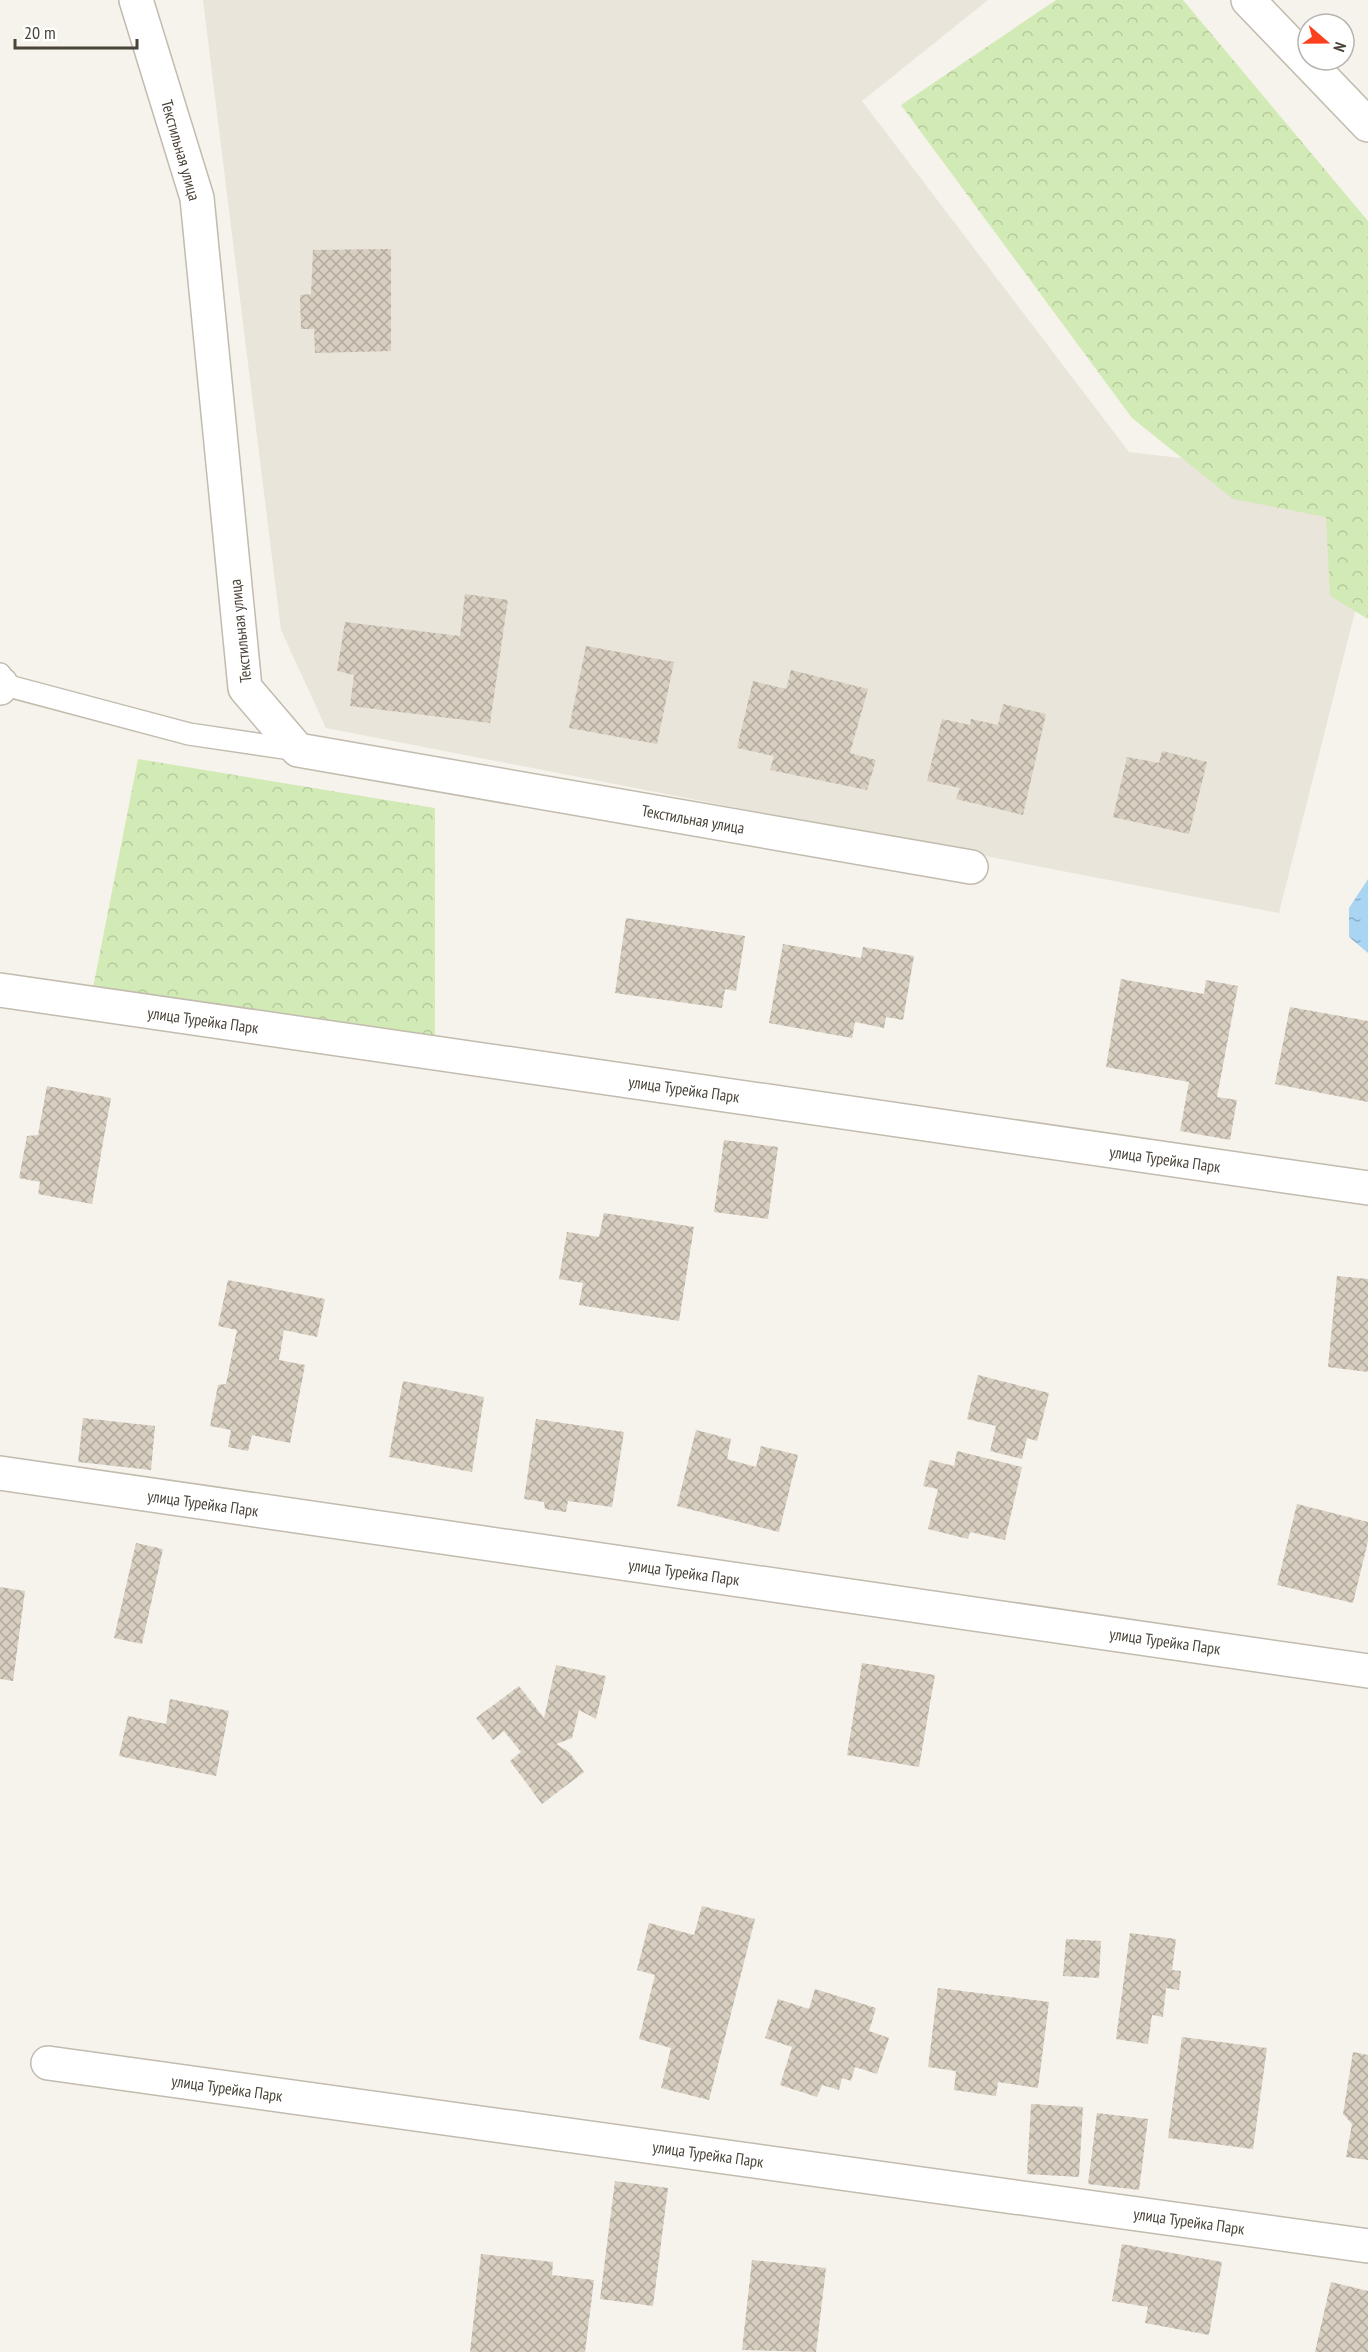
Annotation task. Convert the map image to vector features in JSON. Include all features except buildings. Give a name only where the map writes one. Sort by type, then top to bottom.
[{"type":"street","name":"Текстильная улица","points":[[136,0],[197,198],[244,688],[298,750],[971,867]]},
{"type":"street","points":[[1248,0],[1368,125]]},
{"type":"street","name":"улица Турейка Парк","points":[[0,990],[1368,1188]]},
{"type":"street","name":"улица Турейка Парк","points":[[0,1473],[1368,1671]]},
{"type":"street","name":"улица Турейка Парк","points":[[48,2063],[1368,2246]]},
{"type":"lane","points":[[0,682],[189,734],[298,750]]},
{"type":"shaded area","points":[[203,0],[988,0],[862,101],[1129,452],[1368,480],[1368,560],[1279,913],[326,728],[281,630]]},
{"type":"green space","points":[[1056,0],[1183,0],[1368,221],[1368,619],[1330,596],[1326,517],[1233,499],[1132,418],[901,105]]},
{"type":"green space","points":[[138,759],[435,808],[435,1038],[93,988]]},
{"type":"water","points":[[1368,879],[1368,953],[1349,937],[1349,908]]}]
